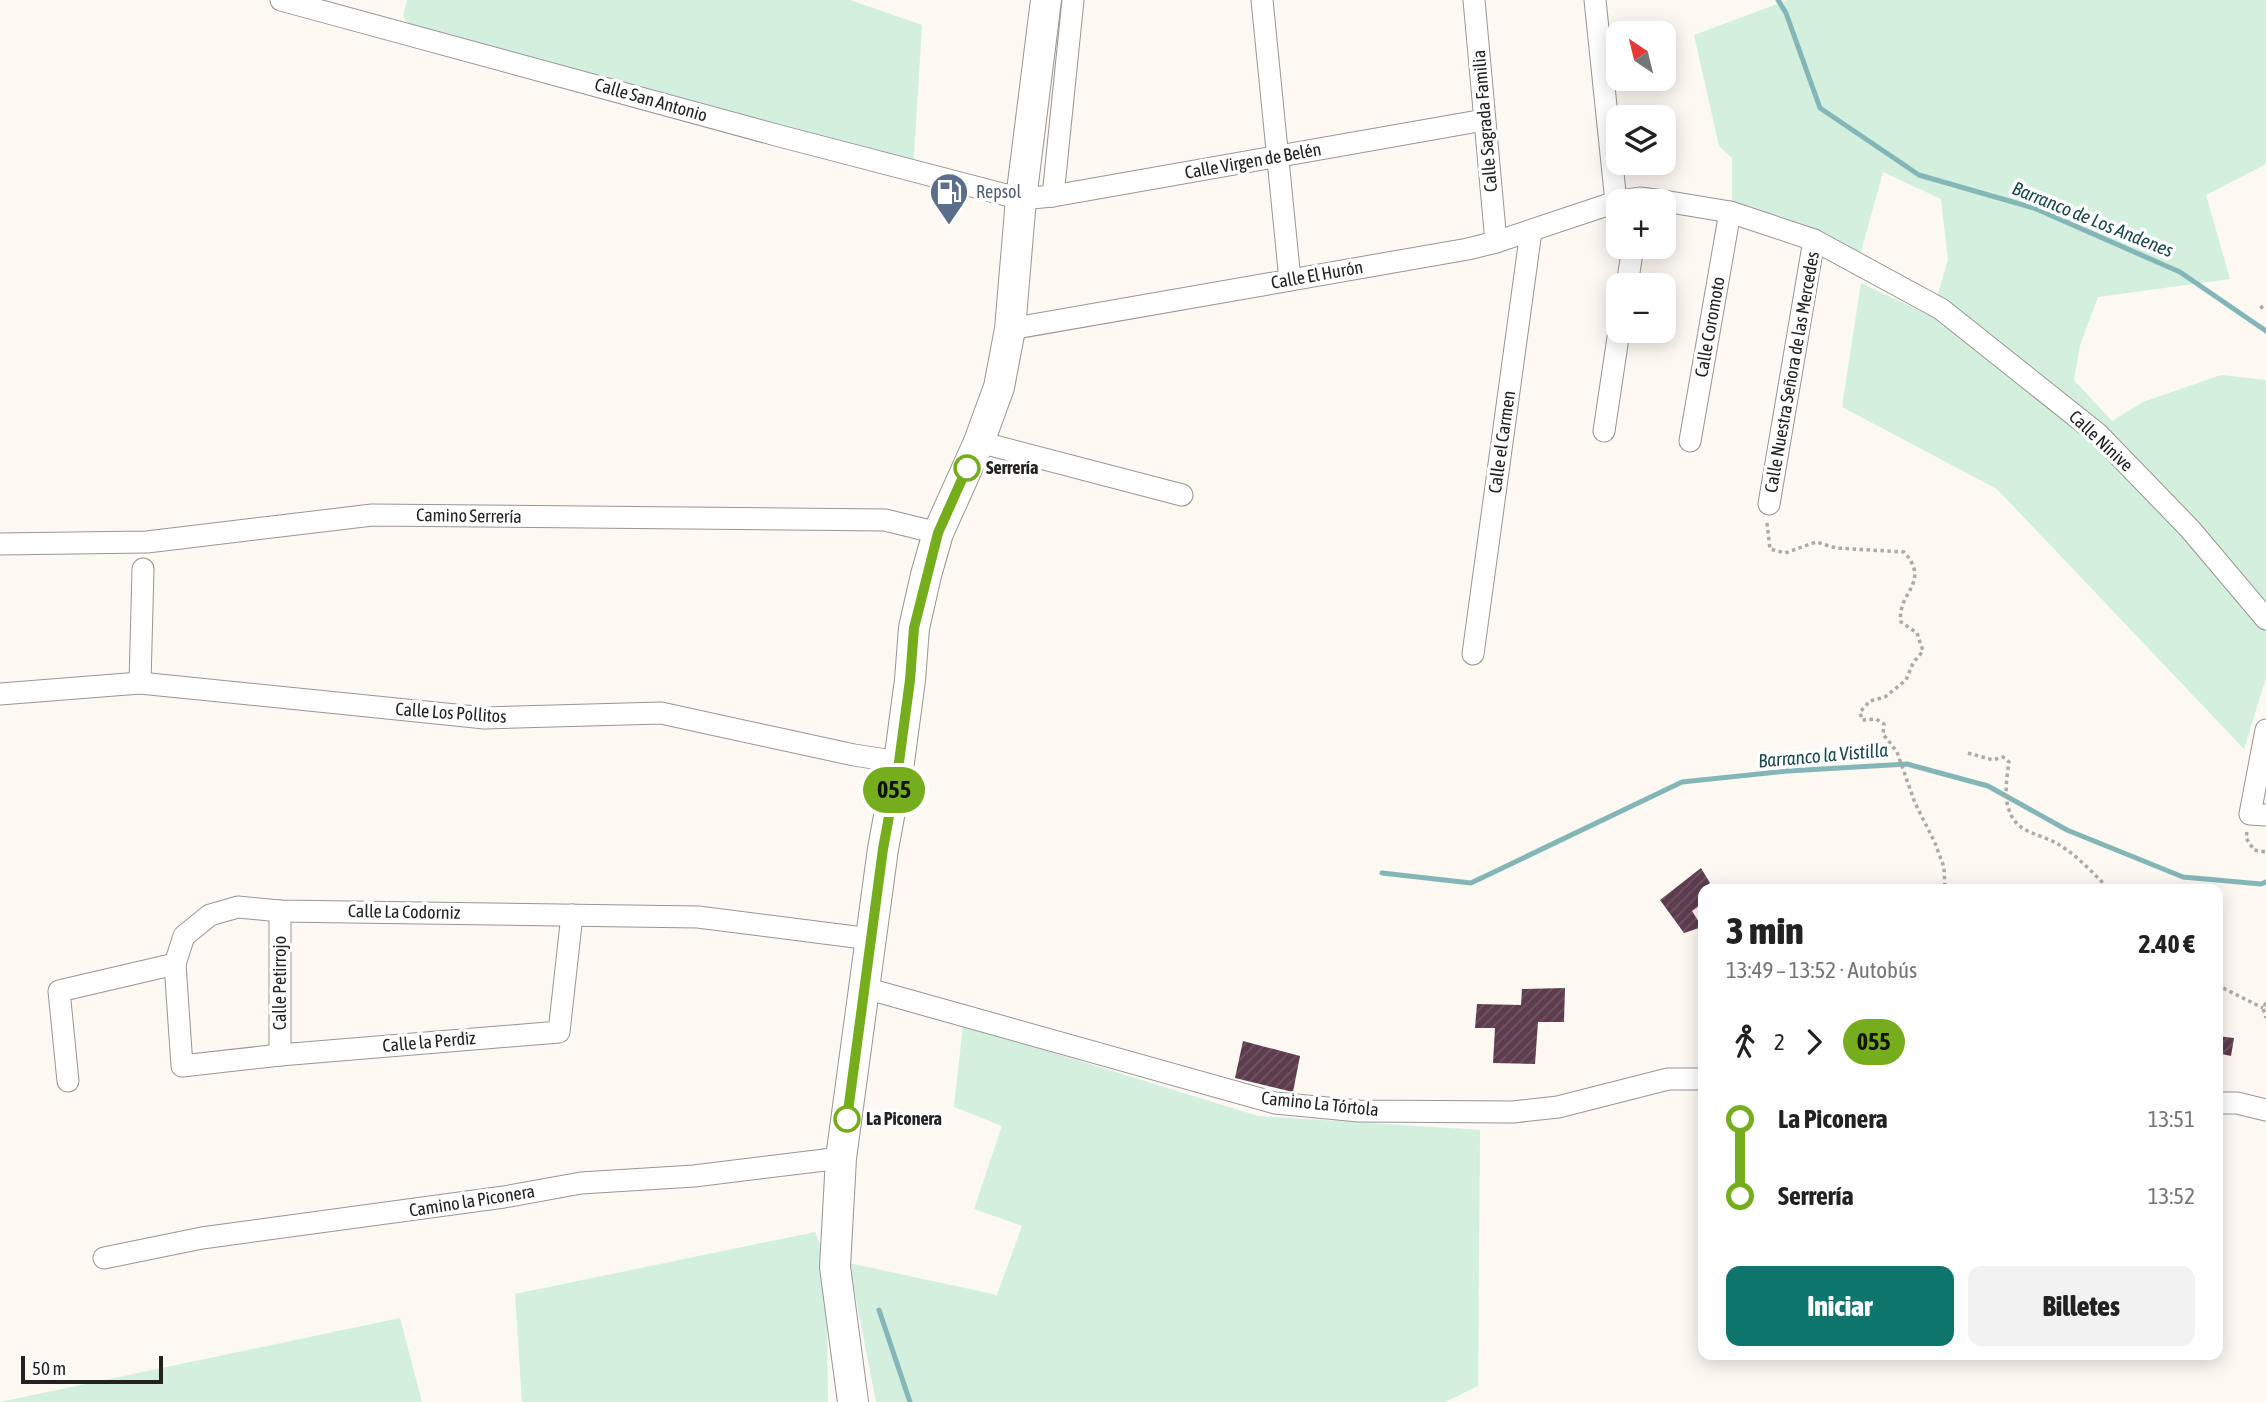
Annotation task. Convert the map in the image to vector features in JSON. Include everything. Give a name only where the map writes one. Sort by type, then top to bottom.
[{"type":"main road","points":[[853,1402],[835,1267],[841,1158],[883,849],[899,762],[914,628],[938,533],[979,442],[999,387],[1010,328],[1021,198],[1046,0]]},
{"type":"street","name":"Calle San Antonio","points":[[281,0],[1021,198]]},
{"type":"street","points":[[1052,196],[1073,0]]},
{"type":"street","points":[[1262,0],[1290,280]]},
{"type":"street","name":"Calle Sagrada Familia","points":[[1474,0],[1496,242]]},
{"type":"street","points":[[1595,0],[1625,189]]},
{"type":"street","name":"Calle Virgen de Belén","points":[[1021,198],[1052,196],[1484,120]]},
{"type":"street","name":"Calle El Hurón","points":[[1676,203],[1730,212],[1814,240],[1910,292]]},
{"type":"street","name":"Calle El Hurón","points":[[1010,328],[1496,242],[1606,208]]},
{"type":"street","name":"Calle Coromoto","points":[[1690,441],[1730,212]]},
{"type":"street","name":"Calle el Carmen","points":[[1473,653],[1531,231]]},
{"type":"street","name":"Calle Nuestra Señora de las Mercedes","points":[[1769,504],[1814,240]]},
{"type":"street","name":"Calle Nínive","points":[[1910,292],[1941,309],[2098,434],[2190,529],[2266,619]]},
{"type":"street","points":[[1604,432],[1617,343]]},
{"type":"street","points":[[979,442],[1182,495]]},
{"type":"street","name":"Camino Serrería","points":[[0,544],[147,542],[372,515],[884,520],[938,533]]},
{"type":"street","points":[[141,683],[143,569]]},
{"type":"street","name":"Calle Los Pollitos","points":[[0,694],[141,683],[485,718],[661,713],[854,755],[899,762]]},
{"type":"street","points":[[2258,815],[2266,730]]},
{"type":"street","name":"Calle La Codorniz","points":[[175,964],[184,936],[210,915],[238,907],[280,911],[698,917],[871,939]]},
{"type":"street","name":"Calle Petirrojo","points":[[280,911],[280,1055]]},
{"type":"street","name":"Calle la Perdiz","points":[[175,964],[182,1066],[559,1031],[572,915]]},
{"type":"street","points":[[68,1081],[59,991],[175,964]]},
{"type":"street","name":"Camino La Tórtola","points":[[865,988],[1275,1103],[1359,1111],[1513,1112],[1558,1107],[1668,1079],[1698,1079]]},
{"type":"street","points":[[2223,1103],[2237,1103],[2266,1110]]},
{"type":"street","name":"Camino la Piconera","points":[[104,1258],[202,1238],[491,1199],[582,1182],[694,1175],[841,1158]]},
{"type":"path","points":[[2260,308],[2266,305]]},
{"type":"path","points":[[1769,504],[1767,525],[1770,549],[1785,553],[1816,542],[1836,548],[1905,552],[1914,563],[1915,582],[1899,612],[1901,622],[1917,633],[1923,651],[1913,663],[1906,680],[1885,697],[1870,701],[1860,712],[1862,720],[1876,719],[1884,724],[1883,734],[1898,752],[1915,803],[1936,843],[1944,867],[1945,884]]},
{"type":"path","points":[[1968,753],[1993,760],[2003,757],[2009,762],[2006,804],[2014,819],[2022,828],[2068,851],[2104,884]]},
{"type":"path","points":[[2258,815],[2246,838],[2254,850],[2266,852]]},
{"type":"path","points":[[2223,988],[2263,1008],[2266,1018]]},
{"type":"path","points":[[2263,1008],[2266,1003]]},
{"type":"green space","points":[[407,0],[850,0],[922,25],[913,171],[417,37],[403,16]]},
{"type":"green space","points":[[1788,0],[2266,0],[2266,164],[2206,195],[2230,279],[2098,297],[2080,345],[2074,380],[2112,421],[2143,402],[2221,375],[2266,380],[2266,678],[2244,749],[1997,489],[1842,407],[1861,283],[1931,316],[1948,260],[1941,199],[1883,172],[1861,252],[1732,204],[1732,158],[1719,146],[1694,35]]},
{"type":"green space","points":[[963,1025],[1258,1116],[1480,1130],[1478,1386],[1445,1402],[876,1402],[849,1263],[997,1295],[1022,1226],[974,1209],[1002,1126],[954,1107]]},
{"type":"green space","points":[[815,1232],[826,1258],[828,1402],[522,1402],[515,1294]]},
{"type":"green space","points":[[400,1318],[422,1402],[0,1402]]},
{"type":"building","points":[[1701,868],[1710,883],[1698,884],[1698,907],[1692,911],[1698,921],[1698,928],[1684,933],[1660,900]]},
{"type":"building","points":[[1565,988],[1564,1022],[1538,1022],[1535,1064],[1493,1063],[1495,1028],[1475,1028],[1477,1004],[1521,1005],[1522,989]]},
{"type":"building","points":[[2223,1037],[2234,1038],[2231,1056],[2223,1054]]},
{"type":"building","points":[[1243,1041],[1300,1056],[1293,1092],[1235,1078]]},
{"type":"waterway","name":"Barranco de Los Andenes","points":[[1778,0],[1786,13],[1820,108],[1919,175],[2034,208],[2180,272],[2266,331]]},
{"type":"waterway","name":"Barranco la Vistilla","points":[[1382,873],[1471,883],[1682,782],[1788,771],[1907,764],[1988,786],[2067,830],[2183,877],[2261,884],[2266,882]]},
{"type":"waterway","points":[[879,1310],[910,1402]]},
{"type":"bus line","name":"055","points":[[847,1119],[883,849],[899,762],[914,628],[938,533],[967,468]]},
{"type":"place","name":"Repsol","points":[[949,226]]},
{"type":"place","name":"Serrería","points":[[967,468]]},
{"type":"place","name":"La Piconera","points":[[847,1119]]}]
